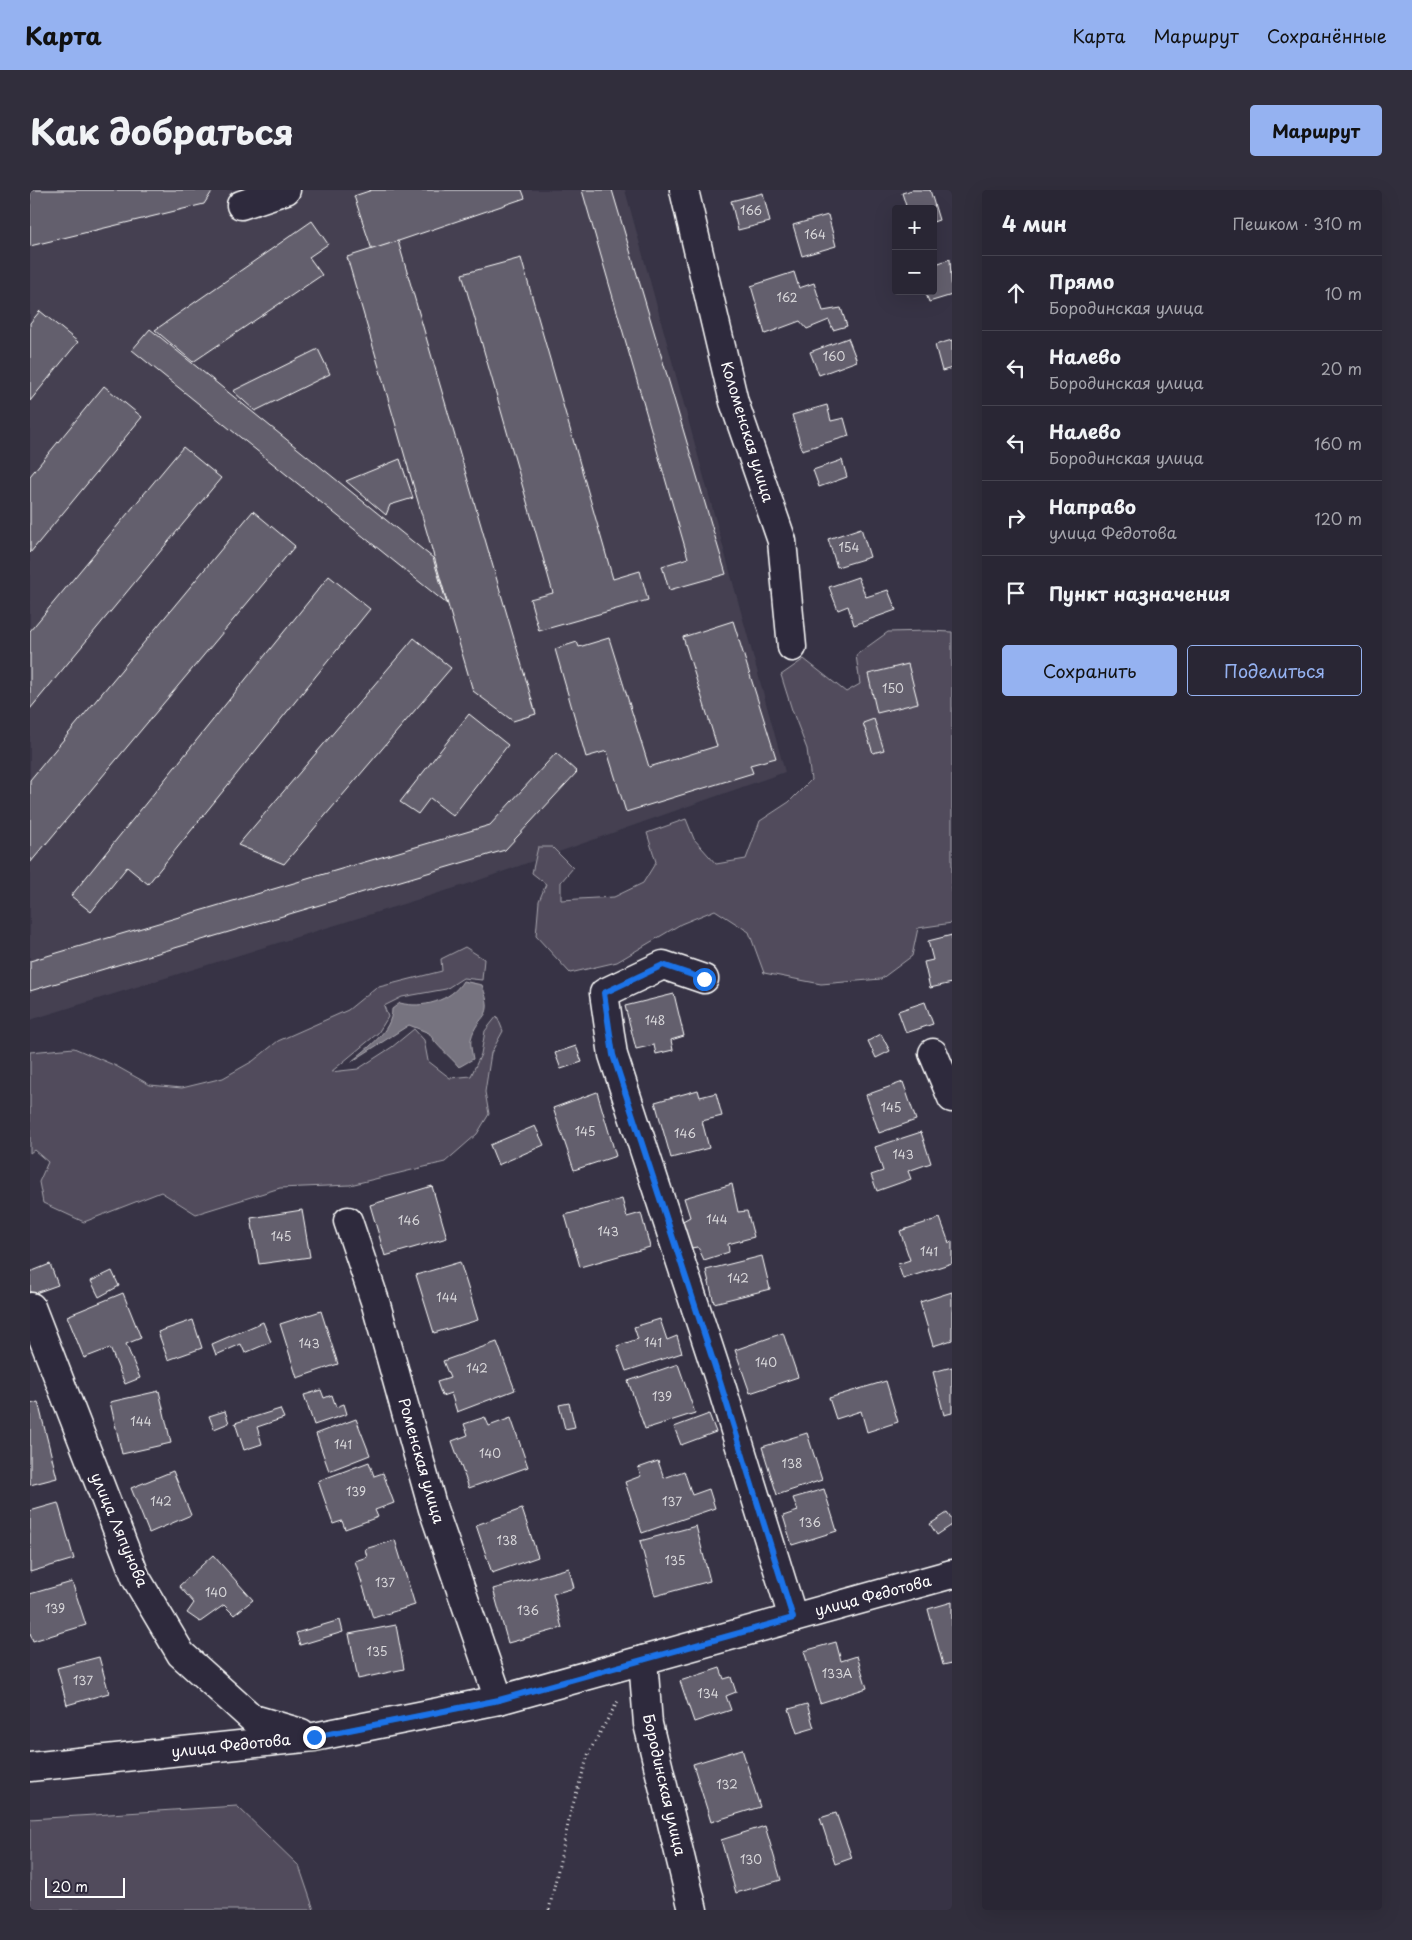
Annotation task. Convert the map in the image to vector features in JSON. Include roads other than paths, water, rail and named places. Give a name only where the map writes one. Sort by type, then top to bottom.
[{"type":"street","points":[[241,206],[286,190]]},
{"type":"street","name":"Коломенская улица","points":[[684,190],[734,402],[782,540],[792,647]]},
{"type":"street","points":[[704,979],[663,965],[604,993],[611,1046],[720,1382],[793,1618]]},
{"type":"street","points":[[932,1054],[952,1098]]},
{"type":"street","name":"Роменская улица","points":[[348,1222],[375,1301],[433,1509],[499,1700]]},
{"type":"street","name":"улица Ляпунова","points":[[31,1307],[136,1578],[181,1654],[253,1719],[314,1737]]},
{"type":"street","name":"улица Федотова","points":[[30,1766],[314,1737],[499,1700],[952,1574]]},
{"type":"street","name":"Бородинская улица","points":[[643,1660],[648,1724],[693,1910]]}]
